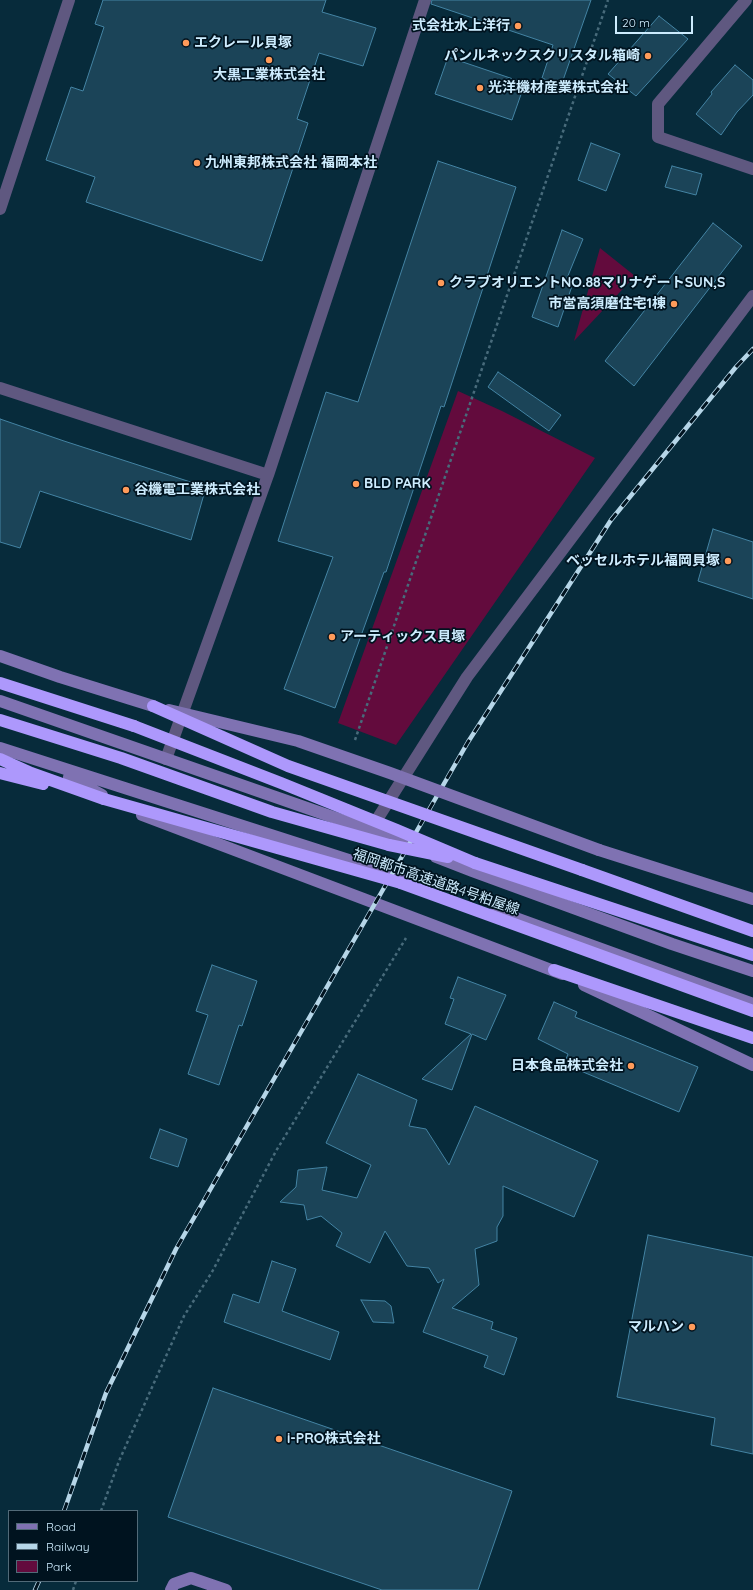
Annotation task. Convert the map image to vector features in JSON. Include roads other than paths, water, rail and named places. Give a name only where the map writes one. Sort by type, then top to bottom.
[{"type":"highway","points":[[0,683],[134,726],[296,788],[475,863],[753,955]]},
{"type":"highway","points":[[153,706],[288,766],[753,931]]},
{"type":"highway","points":[[0,720],[121,758],[272,812],[389,845],[475,863]]},
{"type":"highway","points":[[2,752],[31,773],[104,799]]},
{"type":"highway","points":[[0,773],[104,799]]},
{"type":"highway","name":"福岡都市高速道路4号粕屋線","points":[[104,799],[401,884],[753,1011]]},
{"type":"highway","points":[[554,970],[753,1038]]},
{"type":"street","points":[[0,209],[69,0]]},
{"type":"street","points":[[166,759],[268,475],[425,0]]},
{"type":"street","points":[[746,0],[658,104],[658,137],[753,169]]},
{"type":"street","points":[[370,830],[467,677],[753,296]]},
{"type":"street","points":[[0,388],[268,475]]},
{"type":"street","points":[[0,656],[60,677],[153,706],[298,741],[599,850],[753,899]]},
{"type":"street","points":[[0,701],[370,830],[472,871],[672,944],[753,971]]},
{"type":"street","points":[[2,752],[46,764],[358,863],[753,1004]]},
{"type":"street","points":[[46,764],[132,811],[554,970],[753,1065]]},
{"type":"street","points":[[171,1590],[174,1584],[191,1578],[226,1590]]},
{"type":"railway","points":[[64,1510],[106,1393],[176,1249],[468,742],[611,520],[736,367],[753,349]]},
{"type":"railway","points":[[35,1590],[39,1582]]},
{"type":"place","name":"式会社水上洋行","points":[[518,26]]},
{"type":"place","name":"エクレール貝塚","points":[[186,43]]},
{"type":"place","name":"パンルネックスクリスタル箱崎","points":[[648,56]]},
{"type":"place","name":"大黒工業株式会社","points":[[269,60]]},
{"type":"place","name":"光洋機材産業株式会社","points":[[480,88]]},
{"type":"place","name":"九州東邦株式会社 福岡本社","points":[[197,163]]},
{"type":"place","name":"クラブオリエントNO.88マリナゲートSUN,S","points":[[441,283]]},
{"type":"place","name":"市営高須磨住宅1棟","points":[[674,304]]},
{"type":"place","name":"BLD PARK","points":[[356,484]]},
{"type":"place","name":"谷機電工業株式会社","points":[[126,490]]},
{"type":"place","name":"ベッセルホテル福岡貝塚","points":[[728,561]]},
{"type":"place","name":"アーティックス貝塚","points":[[332,637]]},
{"type":"place","name":"日本食品株式会社","points":[[631,1066]]},
{"type":"place","name":"マルハン","points":[[692,1327]]},
{"type":"place","name":"i-PRO株式会社","points":[[279,1439]]}]
